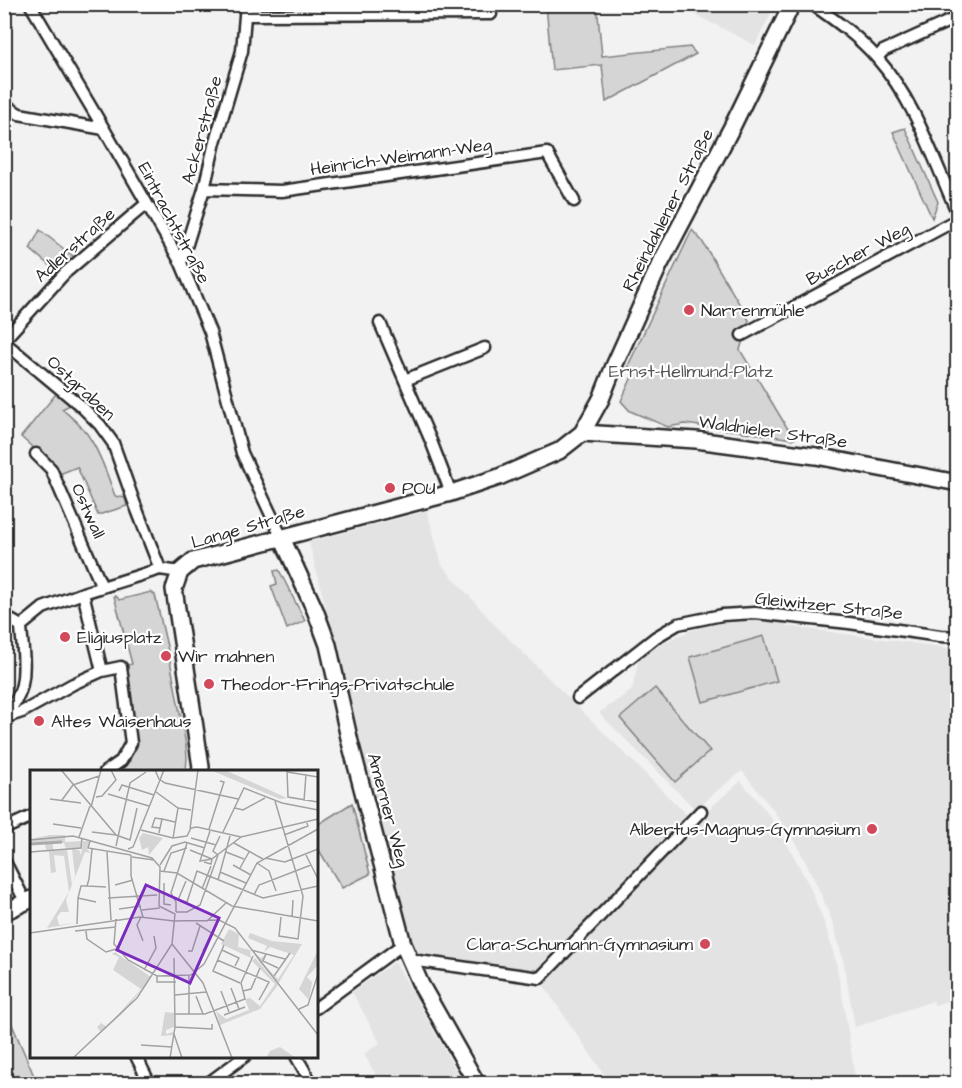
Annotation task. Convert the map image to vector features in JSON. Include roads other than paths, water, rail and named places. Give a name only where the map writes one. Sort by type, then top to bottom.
[{"type":"main road","name":"Rheindahlener Straße","points":[[582,433],[601,399],[658,266],[733,125],[792,4]]},
{"type":"main road","name":"Waldnieler Straße","points":[[582,433],[696,440],[816,456],[957,483]]},
{"type":"main road","name":"Lange Straße","points":[[180,572],[193,561],[451,493],[499,477],[559,451],[582,433]]},
{"type":"main road","name":"Amerner Weg","points":[[282,538],[315,610],[328,645],[350,742],[403,944],[421,985],[477,1083]]},
{"type":"main road","points":[[180,572],[174,589],[200,770]]},
{"type":"main road","points":[[4,912],[28,901]]},
{"type":"street","name":"Eintrachtstraße","points":[[30,4],[181,263],[210,332],[242,453],[282,538]]},
{"type":"street","points":[[812,4],[850,32],[877,58],[902,92],[922,130],[957,214]]},
{"type":"street","points":[[246,10],[491,14]]},
{"type":"street","name":"Ackerstraße","points":[[181,263],[242,51],[246,10]]},
{"type":"street","points":[[877,58],[883,51],[957,17]]},
{"type":"street","points":[[4,104],[19,114],[104,129]]},
{"type":"street","name":"Heinrich-Weimann-Weg","points":[[204,189],[282,191],[547,153],[574,201]]},
{"type":"street","name":"Adlerstraße","points":[[4,341],[65,273],[146,204]]},
{"type":"street","name":"Buscher Weg","points":[[742,335],[957,219]]},
{"type":"street","points":[[380,323],[451,493]]},
{"type":"street","name":"Ostgraben","points":[[4,341],[100,425],[112,443],[160,569]]},
{"type":"street","points":[[405,380],[485,348]]},
{"type":"street","name":"Ostwall","points":[[36,454],[51,469],[102,587]]},
{"type":"street","name":"Lange Straße","points":[[21,626],[43,608],[84,593],[160,569],[180,572]]},
{"type":"street","points":[[84,593],[102,671]]},
{"type":"street","name":"Gleiwitzer Straße","points":[[578,699],[656,637],[678,624],[722,615],[755,613],[957,637]]},
{"type":"street","points":[[4,616],[21,626],[24,658],[22,685],[14,704],[4,718]]},
{"type":"street","points":[[4,718],[22,712],[102,671],[121,667],[131,743],[122,761],[107,770]]},
{"type":"street","points":[[411,965],[418,961],[540,978],[701,811]]},
{"type":"street","points":[[4,829],[30,817]]},
{"type":"street","points":[[4,860],[28,901]]},
{"type":"street","points":[[318,1004],[403,944]]},
{"type":"street","points":[[137,1058],[150,1083]]},
{"type":"street","points":[[207,1083],[242,1058]]},
{"type":"street","points":[[297,1058],[312,1083]]},
{"type":"place","name":"Narrenmühle","points":[[689,310]]},
{"type":"place","name":"POU","points":[[390,488]]},
{"type":"place","name":"Eligiusplatz","points":[[65,637]]},
{"type":"place","name":"Wir mahnen","points":[[166,656]]},
{"type":"place","name":"Theodor-Frings-Privatschule","points":[[209,684]]},
{"type":"place","name":"Altes Waisenhaus","points":[[39,721]]},
{"type":"place","name":"Albertus-Magnus-Gymnasium","points":[[872,829]]},
{"type":"place","name":"Clara-Schumann-Gymnasium","points":[[705,944]]},
{"type":"park label","name":"Ernst-Hellmund-Platz","points":[[691,371]]}]
